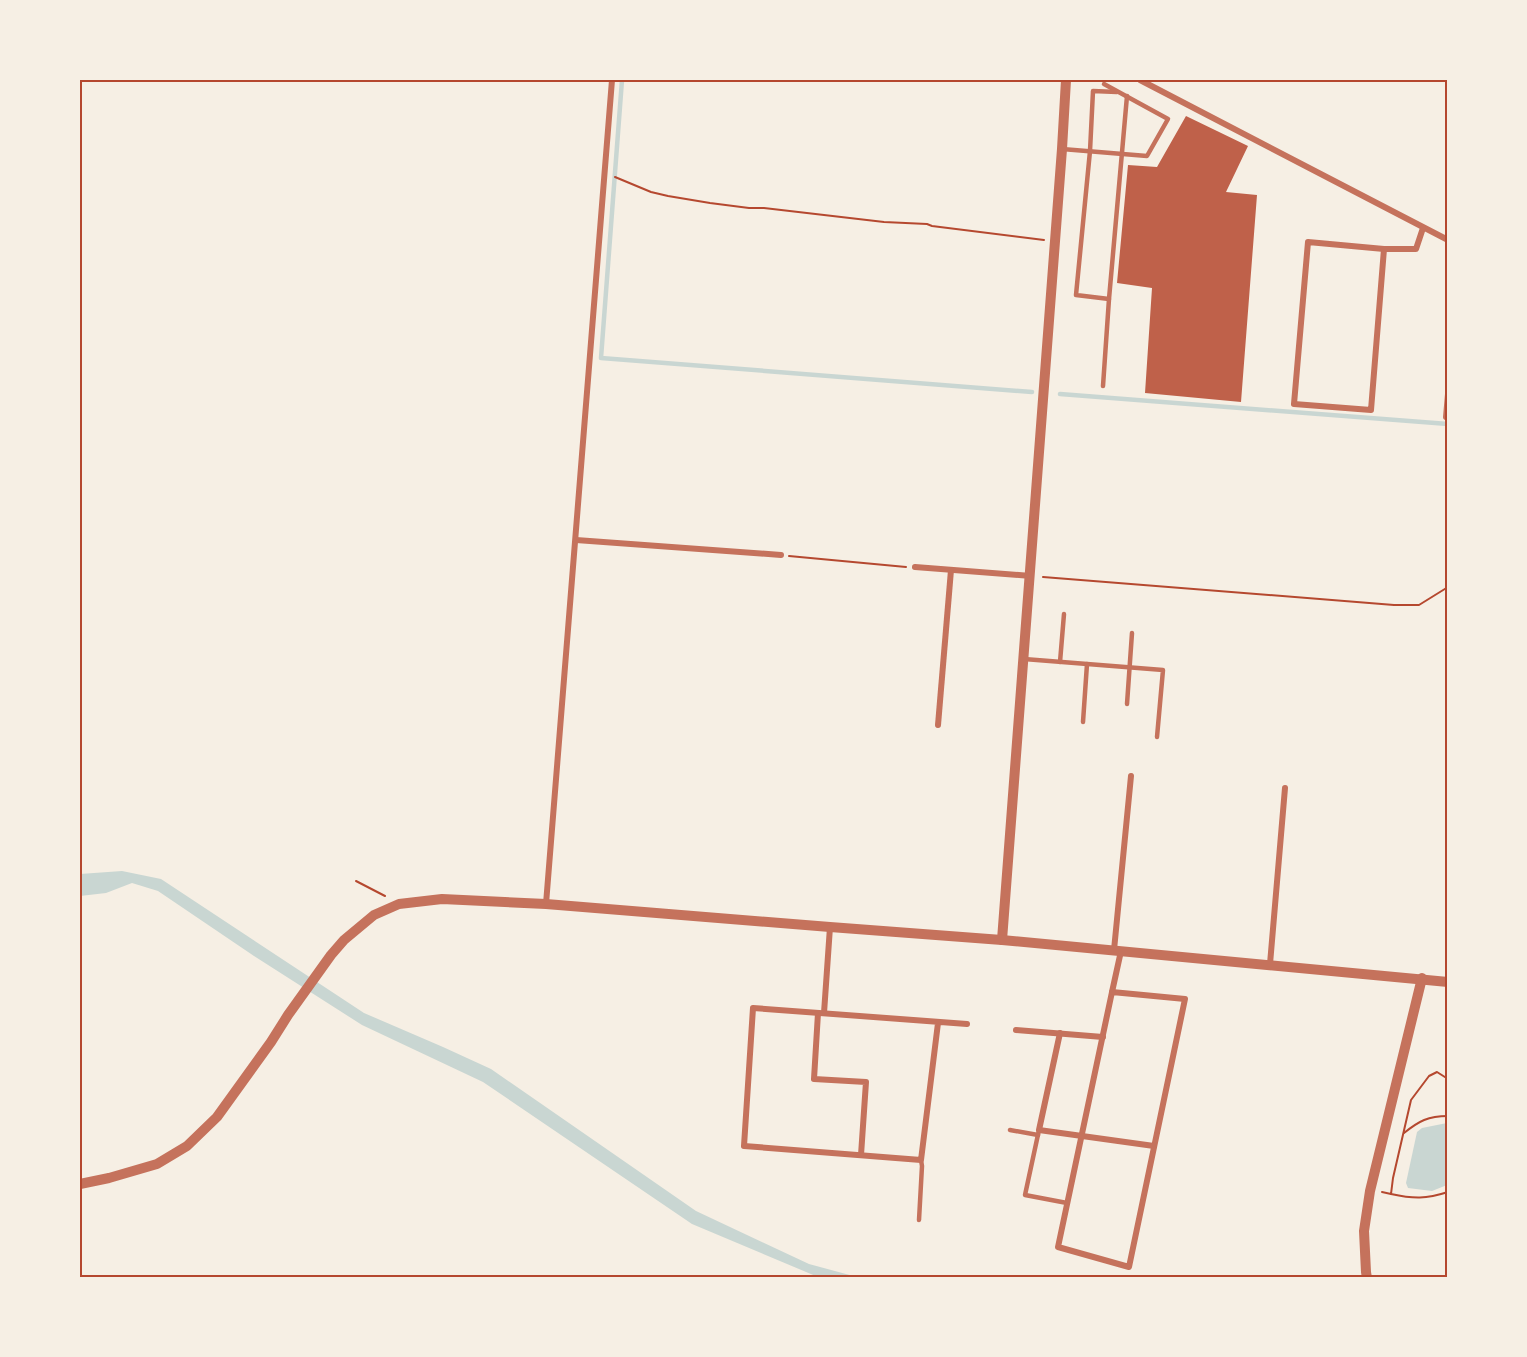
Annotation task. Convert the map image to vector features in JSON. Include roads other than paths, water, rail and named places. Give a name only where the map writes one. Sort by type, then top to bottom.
[{"type":"street","points":[[546,904],[612,80]]},
{"type":"street","points":[[1002,940],[1066,80]]},
{"type":"street","points":[[1140,80],[1448,240]]},
{"type":"street","points":[[1384,249],[1371,410],[1294,404],[1308,242],[1384,249],[1416,249],[1423,228]]},
{"type":"street","points":[[1448,394],[1446,417],[1448,417]]},
{"type":"street","points":[[576,540],[781,555]]},
{"type":"street","points":[[915,567],[1030,576]]},
{"type":"street","points":[[938,725],[951,570]]},
{"type":"street","points":[[1112,992],[1185,999],[1129,1267],[1058,1247],[1112,992],[1118,950],[1131,776]]},
{"type":"street","points":[[1270,964],[1285,788]]},
{"type":"street","points":[[80,1184],[157,1164],[187,1146],[217,1117],[344,940],[374,915],[399,904],[442,898],[546,904],[1118,950],[1448,982]]},
{"type":"street","points":[[830,927],[814,1078],[866,1082],[861,1155]]},
{"type":"street","points":[[1367,1278],[1364,1231],[1370,1191],[1422,978]]},
{"type":"street","points":[[938,1023],[921,1160],[744,1146],[753,1008],[967,1024]]},
{"type":"street","points":[[1016,1030],[1102,1037]]},
{"type":"street","points":[[1060,1034],[1039,1132],[1154,1146]]},
{"type":"lane","points":[[1062,149],[1147,156],[1168,119],[1104,84]]},
{"type":"lane","points":[[1109,298],[1076,296],[1090,151],[1093,91],[1117,92]]},
{"type":"lane","points":[[1103,386],[1126,96]]},
{"type":"lane","points":[[1060,662],[1064,614]]},
{"type":"lane","points":[[1126,704],[1132,633]]},
{"type":"lane","points":[[1024,658],[1163,670],[1157,737]]},
{"type":"lane","points":[[1083,722],[1087,664]]},
{"type":"lane","points":[[1010,1130],[1039,1132],[1025,1195],[1067,1203]]},
{"type":"lane","points":[[919,1220],[921,1160]]},
{"type":"waterway","points":[[622,80],[601,358],[1032,392]]},
{"type":"waterway","points":[[1060,394],[1448,424]]}]
